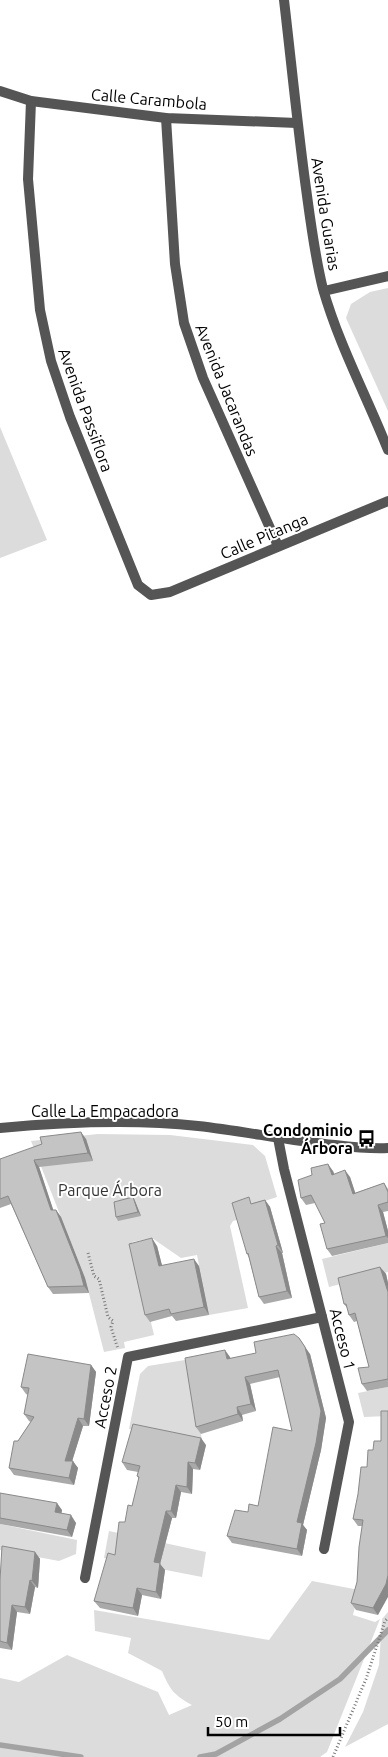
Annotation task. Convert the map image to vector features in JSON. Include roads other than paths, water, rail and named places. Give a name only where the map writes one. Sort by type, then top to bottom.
[{"type":"street","name":"Avenida Guarias","points":[[284,0],[297,123],[314,254],[324,291],[343,346],[388,450]]},
{"type":"street","name":"Calle Carambola","points":[[0,91],[31,101],[166,118],[297,123]]},
{"type":"street","name":"Avenida Passiflora","points":[[31,101],[28,179],[40,310],[51,361],[70,417],[138,585],[151,595]]},
{"type":"street","name":"Avenida Jacarandas","points":[[166,118],[175,264],[184,323],[203,378],[278,546]]},
{"type":"street","points":[[324,291],[388,276]]},
{"type":"street","name":"Calle Pitanga","points":[[151,595],[170,592],[388,501]]},
{"type":"street","name":"Calle La Empacadora","points":[[0,1128],[71,1124],[161,1123],[200,1126],[361,1148],[388,1148]]},
{"type":"street","name":"Acceso 1","points":[[278,1138],[349,1422],[324,1549]]},
{"type":"street","name":"Acceso 2","points":[[84,1578],[128,1357],[322,1317]]},
{"type":"waterway","points":[[200,1757],[216,1754],[280,1719],[340,1679],[388,1630]]},
{"type":"waterway","points":[[0,1745],[81,1757]]},
{"type":"place","name":"Condominio Árbora","points":[[367,1139]]},
{"type":"park label","name":"Parque Árbora","points":[[110,1190]]}]
